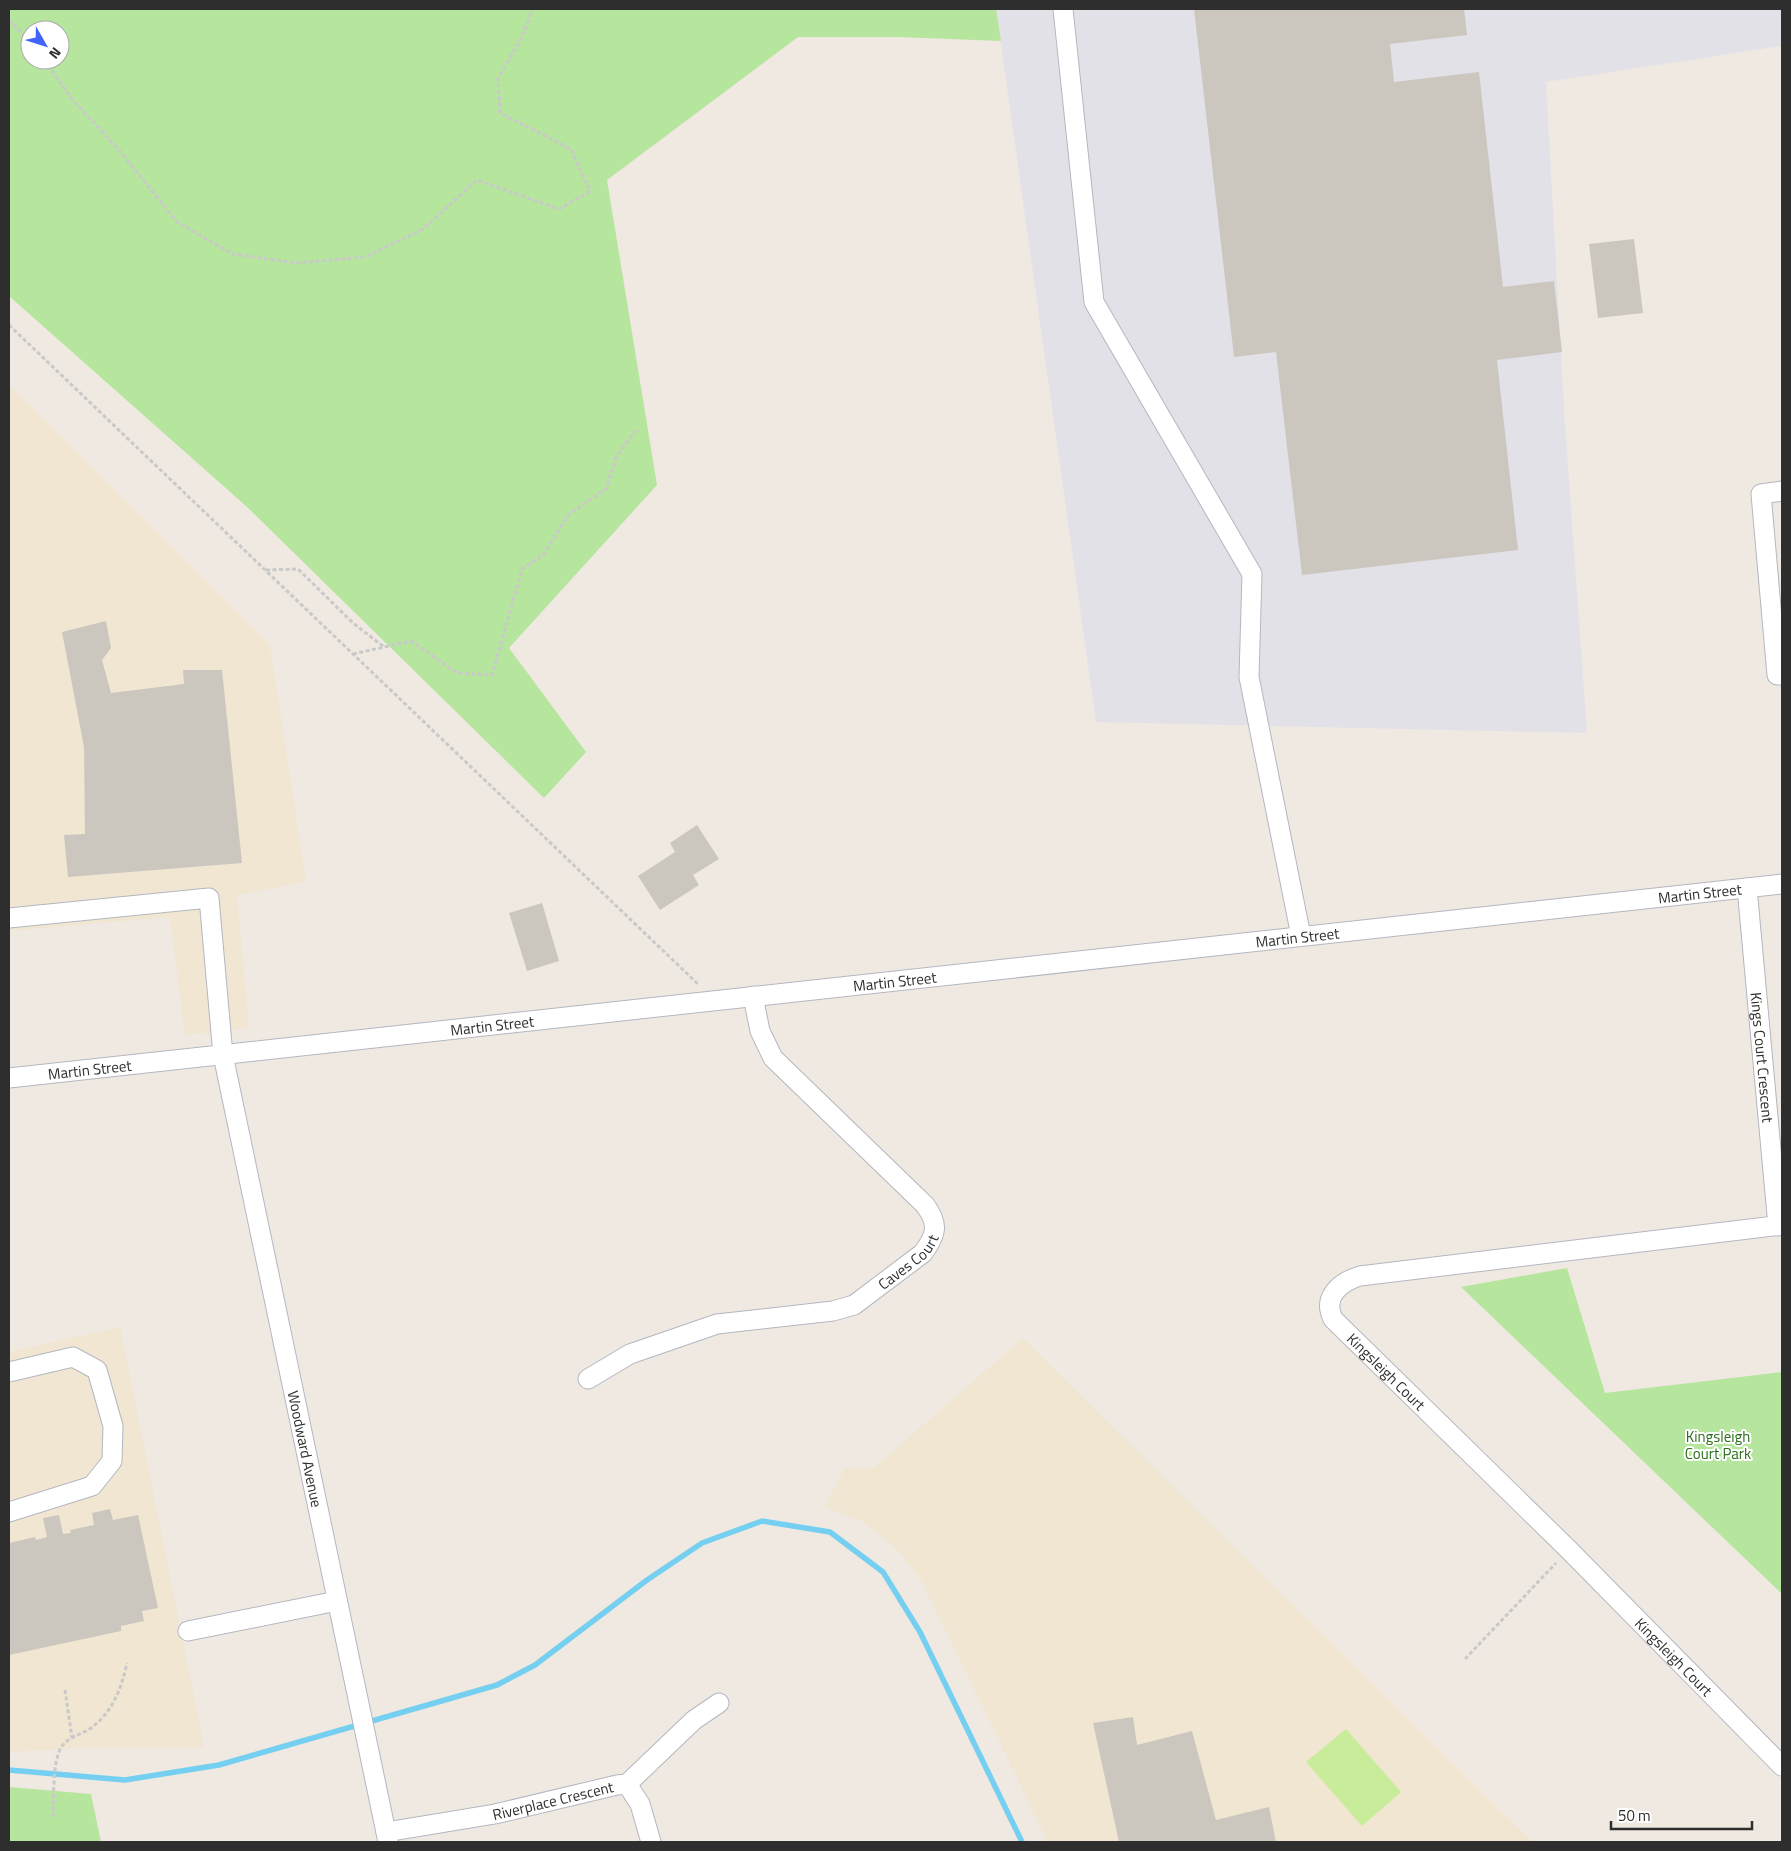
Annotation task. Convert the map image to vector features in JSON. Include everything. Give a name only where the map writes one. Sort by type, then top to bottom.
[{"type":"street","points":[[1064,9],[1094,302],[1252,574],[1249,677],[1301,936]]},
{"type":"street","points":[[1782,491],[1760,494],[1777,675],[1782,674]]},
{"type":"street","name":"Martin Street","points":[[9,1078],[1782,884]]},
{"type":"street","name":"Kings Court Crescent","points":[[1747,888],[1780,1226]]},
{"type":"street","name":"Woodward Avenue","points":[[9,918],[209,898],[223,1055],[387,1837]]},
{"type":"street","name":"Caves Court","points":[[588,1379],[630,1354],[717,1324],[833,1312],[854,1305],[923,1253],[931,1243],[935,1229],[934,1217],[925,1204],[774,1058],[760,1031],[753,996]]},
{"type":"street","name":"Kingsleigh Court","points":[[1780,1226],[1360,1276],[1346,1281],[1332,1294],[1329,1308],[1333,1319],[1568,1549],[1782,1766]]},
{"type":"street","points":[[9,1372],[73,1357],[97,1370],[113,1426],[112,1461],[92,1486],[9,1512]]},
{"type":"street","points":[[188,1631],[336,1601]]},
{"type":"street","name":"Riverplace Crescent","points":[[387,1837],[495,1814],[617,1784],[627,1784],[687,1727],[719,1703]]},
{"type":"street","points":[[627,1784],[640,1804],[651,1842]]},
{"type":"path","points":[[51,70],[72,100],[119,150],[177,222],[233,254],[296,263],[366,256],[423,229],[477,180],[559,209],[590,192],[571,149],[500,113],[498,78],[520,41],[533,9]]},
{"type":"path","points":[[9,20],[20,31]]},
{"type":"path","points":[[9,325],[716,1001]]},
{"type":"path","points":[[353,654],[411,641],[457,673],[492,675],[522,569],[544,555],[569,514],[606,489],[616,457],[636,430]]},
{"type":"path","points":[[266,570],[298,569],[354,623],[385,647]]},
{"type":"path","points":[[1465,1659],[1568,1549]]},
{"type":"path","points":[[53,1817],[57,1757],[62,1746],[72,1738],[88,1730],[106,1714],[121,1690],[127,1663]]},
{"type":"path","points":[[65,1690],[72,1738]]},
{"type":"shaded area","points":[[996,9],[1782,9],[1782,46],[1546,82],[1564,410],[1587,733],[1096,722]]},
{"type":"shaded area","points":[[9,385],[270,645],[306,881],[237,896],[249,1028],[185,1035],[170,917],[9,931]]},
{"type":"shaded area","points":[[120,1327],[204,1747],[81,1748],[9,1752],[9,1352]]},
{"type":"shaded area","points":[[1023,1338],[1532,1842],[1048,1842],[922,1582],[899,1551],[863,1522],[825,1507],[845,1468],[874,1468]]},
{"type":"green space","points":[[9,9],[996,9],[1001,41],[898,37],[798,37],[607,180],[657,485],[509,648],[586,752],[544,798],[246,506],[9,296]]},
{"type":"green space","name":"Kingsleigh Court Park","points":[[1567,1268],[1605,1393],[1782,1372],[1782,1594],[1461,1287]]},
{"type":"green space","points":[[1346,1729],[1401,1792],[1362,1826],[1306,1762]]},
{"type":"green space","points":[[9,1787],[91,1794],[101,1842],[9,1842]]},
{"type":"building","points":[[1194,9],[1464,9],[1467,35],[1390,44],[1394,82],[1479,72],[1503,287],[1554,281],[1562,352],[1497,360],[1518,550],[1302,575],[1276,352],[1234,357]]},
{"type":"building","points":[[1634,239],[1643,313],[1598,318],[1589,244]]},
{"type":"building","points":[[106,621],[111,648],[102,660],[111,693],[184,684],[183,670],[222,670],[242,863],[68,877],[64,835],[85,834],[84,747],[62,632]]},
{"type":"building","points":[[697,825],[719,859],[693,875],[699,885],[660,910],[638,876],[675,852],[670,843]]},
{"type":"building","points":[[542,903],[559,961],[527,971],[509,913]]},
{"type":"building","points":[[110,1509],[113,1520],[138,1515],[158,1608],[142,1611],[144,1621],[121,1626],[121,1631],[9,1655],[9,1543],[35,1537],[36,1540],[47,1537],[43,1518],[59,1515],[63,1534],[71,1533],[70,1530],[94,1525],[92,1513]]},
{"type":"building","points":[[1133,1717],[1137,1745],[1192,1731],[1216,1820],[1269,1807],[1276,1842],[1119,1842],[1093,1723]]},
{"type":"waterway","points":[[9,1770],[125,1780],[219,1765],[497,1685],[535,1665],[647,1580],[702,1543],[762,1521],[830,1532],[883,1572],[920,1632],[1022,1842]]}]
